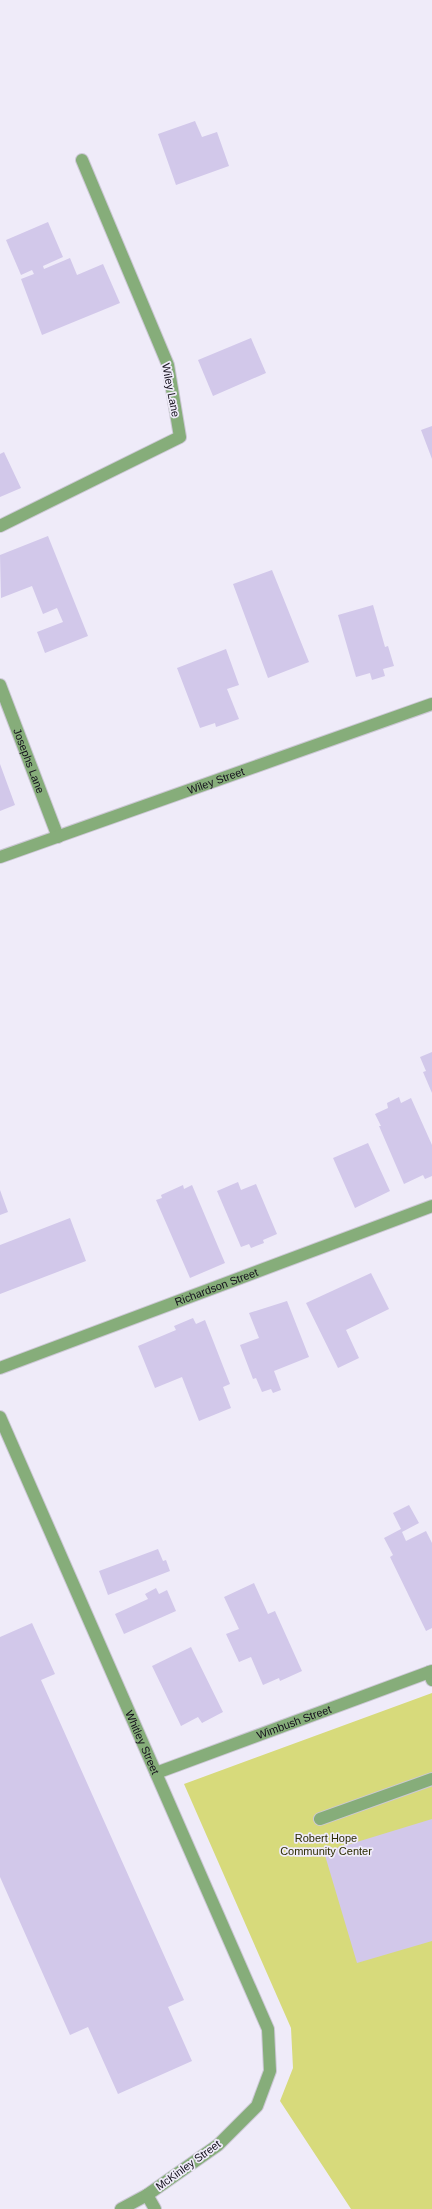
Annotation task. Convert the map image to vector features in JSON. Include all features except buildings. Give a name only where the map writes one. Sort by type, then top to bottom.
[{"type":"street","name":"Wiley Lane","points":[[0,526],[180,437],[168,365],[82,160]]},
{"type":"street","name":"Josephs Lane","points":[[0,686],[58,837]]},
{"type":"street","name":"Wiley Street","points":[[0,857],[432,704]]},
{"type":"street","name":"Richardson Street","points":[[0,1368],[432,1206]]},
{"type":"street","name":"Whitley Street","points":[[0,1418],[268,2029],[270,2071]]},
{"type":"street","name":"Wimbush Street","points":[[156,1773],[431,1675]]},
{"type":"street","points":[[320,1819],[432,1778]]},
{"type":"street","name":"McKinley Street","points":[[121,2209],[146,2194],[218,2145],[257,2106],[270,2071]]},
{"type":"street","points":[[146,2194],[155,2209]]},
{"type":"green space","name":"Robert Hope Community Center","points":[[432,1693],[432,2209],[351,2209],[280,2101],[293,2068],[291,2028],[184,1784]]}]
